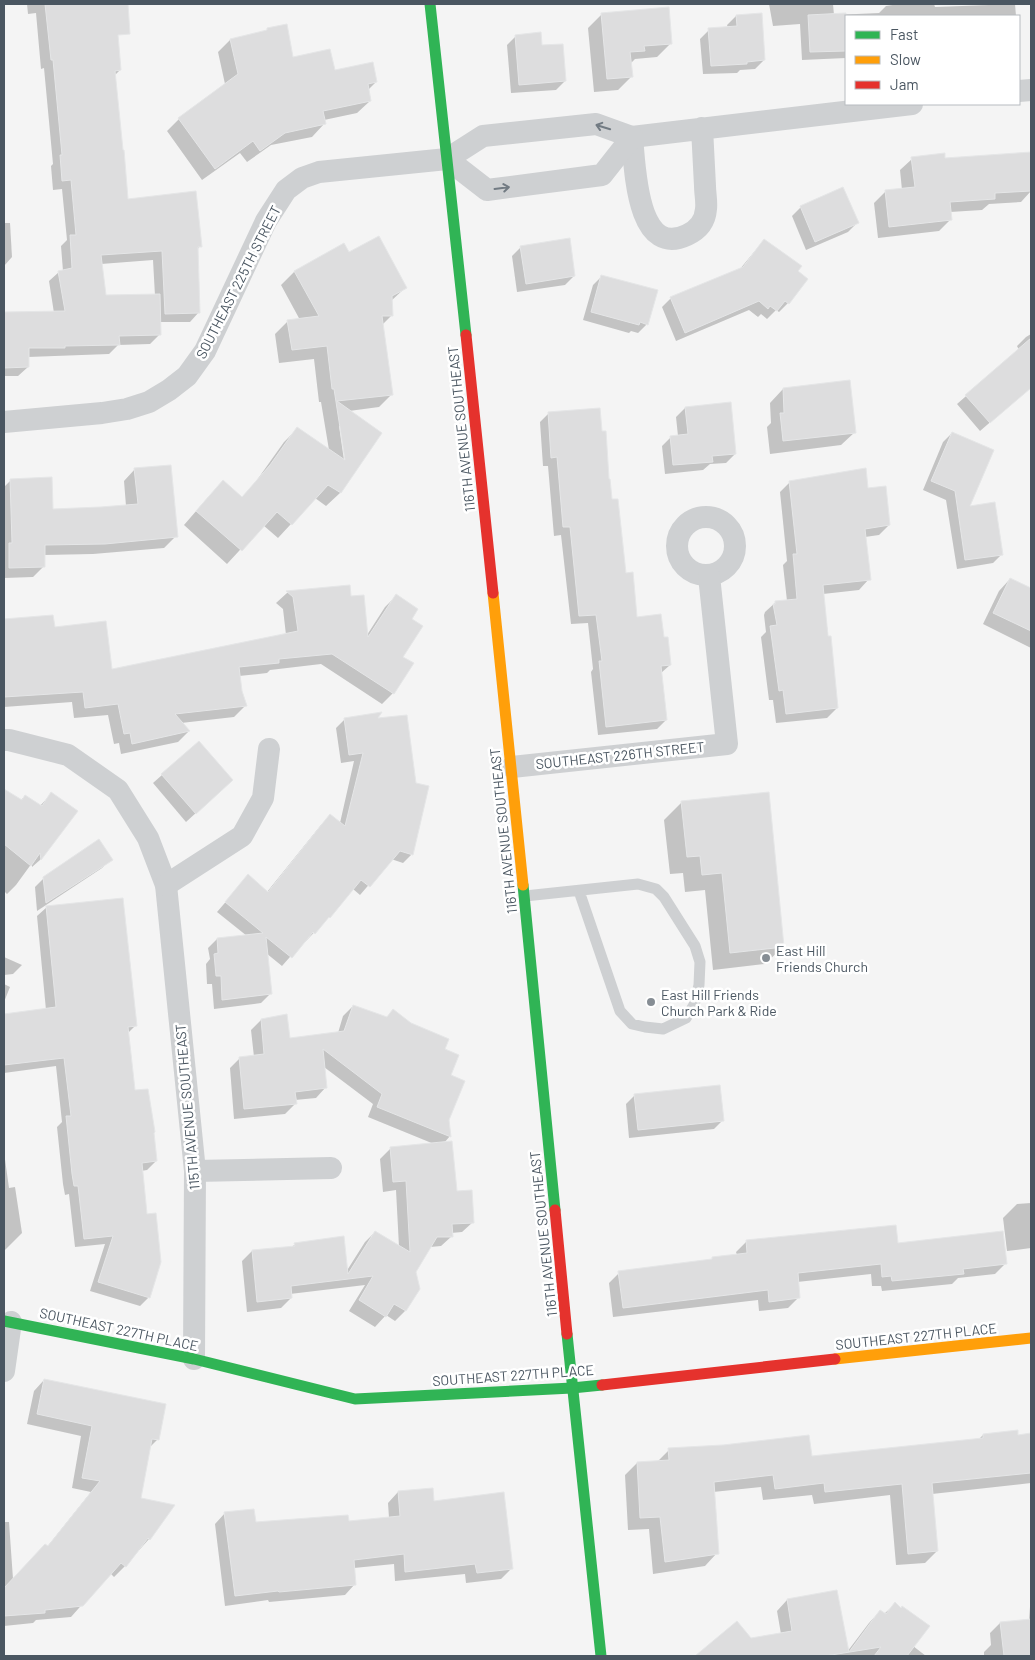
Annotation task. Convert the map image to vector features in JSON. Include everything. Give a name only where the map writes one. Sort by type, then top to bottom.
[{"type":"main road","name":"116TH AVENUE SOUTHEAST","points":[[430,4],[512,767],[572,1388],[601,1656]]},
{"type":"main road","name":"SOUTHEAST 227TH PLACE","points":[[8,1321],[194,1359],[356,1399],[572,1388],[1031,1338]]},
{"type":"street","name":"SOUTHEAST 225TH STREET","points":[[4,422],[127,409],[148,402],[188,376],[205,351],[266,221],[286,190],[302,178],[319,172],[447,159],[483,136],[596,124],[632,137],[903,105]]},
{"type":"street","points":[[632,137],[638,197],[644,217],[661,237],[672,240],[696,232],[706,210],[702,128]]},
{"type":"street","points":[[447,159],[487,190],[602,176],[632,137]]},
{"type":"street","name":"SOUTHEAST 226TH STREET","points":[[512,767],[727,744],[709,576]]},
{"type":"street","points":[[4,740],[68,755],[118,790],[148,838],[166,885],[242,836],[263,798],[269,749]]},
{"type":"street","name":"115TH AVENUE SOUTHEAST","points":[[166,885],[195,1171],[194,1359]]},
{"type":"street","points":[[195,1171],[331,1168]]},
{"type":"street","points":[[4,1371],[8,1321]]},
{"type":"lane","points":[[525,896],[580,890],[638,884],[656,889],[664,897],[695,946],[700,962],[699,985],[694,1005],[686,1018],[663,1029],[632,1024],[620,1011],[580,890]]},
{"type":"building","points":[[45,4],[128,4],[130,34],[118,35],[121,70],[115,71],[128,199],[196,191],[202,247],[198,247],[200,313],[165,314],[162,251],[101,255],[106,295],[160,294],[161,335],[119,336],[120,345],[29,348],[29,367],[4,368],[4,312],[65,311],[58,271],[72,268],[70,235],[76,235],[71,180],[62,181],[60,155],[62,155],[53,60],[51,60]]},
{"type":"building","points":[[669,7],[672,44],[644,46],[645,51],[630,52],[633,77],[607,79],[601,13]]},
{"type":"building","points":[[762,13],[765,60],[747,62],[747,64],[711,66],[708,28],[737,26],[736,15]]},
{"type":"building","points":[[846,13],[845,51],[810,52],[808,15]]},
{"type":"building","points":[[287,24],[293,57],[330,49],[335,70],[373,62],[377,82],[368,84],[371,101],[323,111],[326,124],[285,133],[260,151],[253,141],[215,169],[178,118],[238,74],[230,39]]},
{"type":"building","points":[[541,32],[542,45],[563,44],[566,81],[519,85],[515,35]]},
{"type":"building","points":[[1031,152],[1031,191],[995,193],[995,199],[950,202],[952,220],[889,227],[885,190],[915,187],[911,157],[945,153],[945,158]]},
{"type":"building","points":[[843,187],[859,223],[815,242],[800,206]]},
{"type":"building","points":[[379,236],[407,288],[392,296],[393,316],[382,316],[393,395],[337,401],[382,433],[341,493],[328,485],[292,525],[277,512],[242,551],[196,511],[223,480],[242,497],[270,465],[297,427],[345,460],[334,389],[332,389],[327,346],[292,350],[287,320],[319,316],[294,271],[344,243],[349,252]]},
{"type":"building","points":[[570,238],[575,276],[526,284],[520,246]]},
{"type":"building","points":[[764,239],[802,266],[798,271],[808,279],[789,304],[785,301],[777,311],[770,306],[768,309],[759,301],[685,333],[670,297],[743,267]]},
{"type":"building","points":[[601,275],[658,290],[648,325],[640,322],[639,325],[591,312]]},
{"type":"building","points":[[1031,338],[1031,388],[990,423],[965,395]]},
{"type":"building","points":[[850,380],[856,433],[783,441],[780,413],[784,413],[783,388]]},
{"type":"building","points":[[731,402],[736,454],[712,456],[713,462],[673,465],[670,436],[688,434],[685,407]]},
{"type":"building","points":[[600,408],[602,431],[606,431],[612,499],[618,499],[626,573],[633,572],[637,617],[661,614],[664,637],[668,637],[671,665],[661,666],[667,720],[606,727],[599,661],[602,661],[596,615],[579,616],[570,527],[563,527],[557,457],[551,458],[548,412]]},
{"type":"building","points":[[952,432],[994,450],[970,506],[995,502],[1003,555],[965,560],[955,491],[931,481]]},
{"type":"building","points":[[171,465],[178,537],[105,544],[45,545],[45,567],[9,568],[9,543],[12,543],[10,479],[52,477],[53,509],[138,504],[134,468]]},
{"type":"building","points":[[866,468],[868,488],[886,486],[890,525],[865,529],[871,580],[823,585],[828,636],[831,636],[838,708],[786,714],[783,690],[779,691],[770,626],[777,625],[773,604],[775,604],[775,601],[797,599],[793,554],[797,554],[789,481]]},
{"type":"building","points":[[1010,578],[1031,588],[1031,631],[993,613]]},
{"type":"building","points":[[350,585],[351,596],[364,595],[368,637],[396,594],[418,609],[412,619],[423,626],[403,657],[414,663],[394,694],[332,654],[279,659],[279,663],[239,667],[242,691],[247,706],[175,714],[190,731],[132,744],[130,733],[124,734],[118,704],[85,708],[83,692],[4,697],[4,619],[53,615],[55,627],[106,621],[112,669],[298,631],[293,597],[286,591]]},
{"type":"building","points":[[382,712],[378,718],[407,715],[416,783],[429,786],[413,855],[400,851],[370,887],[361,880],[330,918],[315,934],[313,932],[292,958],[266,937],[272,994],[222,1000],[221,976],[216,976],[214,954],[218,953],[217,938],[263,933],[225,902],[248,874],[268,892],[330,814],[345,826],[363,753],[349,755],[344,718]]},
{"type":"building","points":[[199,741],[233,780],[196,814],[161,774]]},
{"type":"building","points":[[4,789],[22,800],[25,795],[42,806],[51,792],[78,811],[41,860],[40,853],[31,866],[4,844]]},
{"type":"building","points":[[769,792],[784,947],[730,953],[722,873],[702,875],[700,856],[687,857],[681,801]]},
{"type":"building","points":[[99,839],[113,860],[46,903],[43,877]]},
{"type":"building","points":[[123,898],[137,1026],[128,1027],[135,1090],[148,1089],[155,1132],[157,1161],[142,1163],[147,1214],[156,1213],[161,1262],[150,1298],[98,1282],[113,1236],[84,1239],[78,1186],[74,1186],[72,1174],[66,1116],[71,1116],[64,1058],[4,1065],[4,1014],[56,1007],[46,906]]},
{"type":"building","points":[[353,1005],[387,1017],[393,1009],[411,1023],[449,1039],[445,1049],[459,1055],[451,1075],[465,1081],[449,1120],[451,1137],[377,1107],[382,1094],[323,1049],[327,1088],[295,1092],[297,1104],[244,1109],[239,1057],[264,1054],[261,1019],[287,1014],[290,1038],[344,1031]]},
{"type":"building","points":[[720,1085],[724,1121],[638,1130],[634,1094]]},
{"type":"building","points":[[452,1141],[457,1191],[472,1190],[474,1223],[452,1224],[453,1237],[437,1237],[416,1272],[420,1289],[406,1311],[394,1304],[386,1317],[359,1300],[373,1276],[291,1286],[292,1298],[257,1302],[252,1250],[295,1246],[294,1243],[344,1236],[348,1274],[375,1231],[410,1252],[406,1181],[393,1182],[390,1147]]},
{"type":"building","points":[[896,1225],[898,1243],[1003,1231],[1007,1264],[963,1269],[964,1274],[892,1281],[891,1276],[882,1277],[881,1264],[798,1273],[800,1298],[769,1302],[768,1290],[623,1308],[618,1271],[747,1253],[746,1240]]},
{"type":"building","points":[[44,1379],[166,1404],[159,1440],[152,1439],[141,1498],[175,1505],[150,1540],[148,1538],[126,1567],[121,1563],[83,1606],[45,1610],[45,1613],[4,1616],[4,1588],[45,1544],[48,1546],[100,1481],[82,1478],[92,1426],[37,1414]]},
{"type":"building","points":[[1018,1430],[1018,1435],[1031,1433],[1031,1473],[932,1483],[938,1551],[908,1554],[902,1484],[825,1492],[824,1483],[775,1489],[773,1475],[714,1482],[719,1554],[665,1562],[660,1517],[640,1518],[637,1462],[669,1460],[668,1448],[723,1445],[809,1435],[812,1456],[983,1438],[983,1434]]},
{"type":"building","points":[[433,1488],[434,1501],[504,1492],[513,1569],[477,1573],[475,1564],[405,1572],[404,1554],[354,1560],[356,1585],[235,1596],[224,1512],[254,1509],[256,1522],[348,1515],[349,1521],[400,1516],[398,1491]]},
{"type":"building","points":[[837,1590],[849,1652],[880,1610],[886,1614],[895,1602],[901,1608],[902,1606],[930,1626],[907,1656],[874,1656],[881,1647],[825,1656],[695,1656],[737,1621],[751,1638],[792,1631],[787,1599]]},
{"type":"building","points":[[1031,1619],[1031,1656],[1004,1656],[1000,1622]]},
{"type":"traffic: fast","points":[[430,4],[466,335]]},
{"type":"traffic: fast","points":[[523,885],[555,1210]]},
{"type":"traffic: fast","points":[[4,1321],[194,1359],[355,1399],[602,1385]]},
{"type":"traffic: fast","points":[[567,1334],[601,1656]]},
{"type":"traffic: slow","points":[[493,593],[523,885]]},
{"type":"traffic: slow","points":[[835,1359],[1031,1338]]},
{"type":"traffic: jam","points":[[466,335],[493,593]]},
{"type":"traffic: jam","points":[[555,1210],[567,1334]]},
{"type":"traffic: jam","points":[[602,1385],[835,1359]]},
{"type":"place","name":"East Hill Friends Church","points":[[766,958]]},
{"type":"place","name":"East Hill Friends Church Park & Ride","points":[[651,1002]]}]
